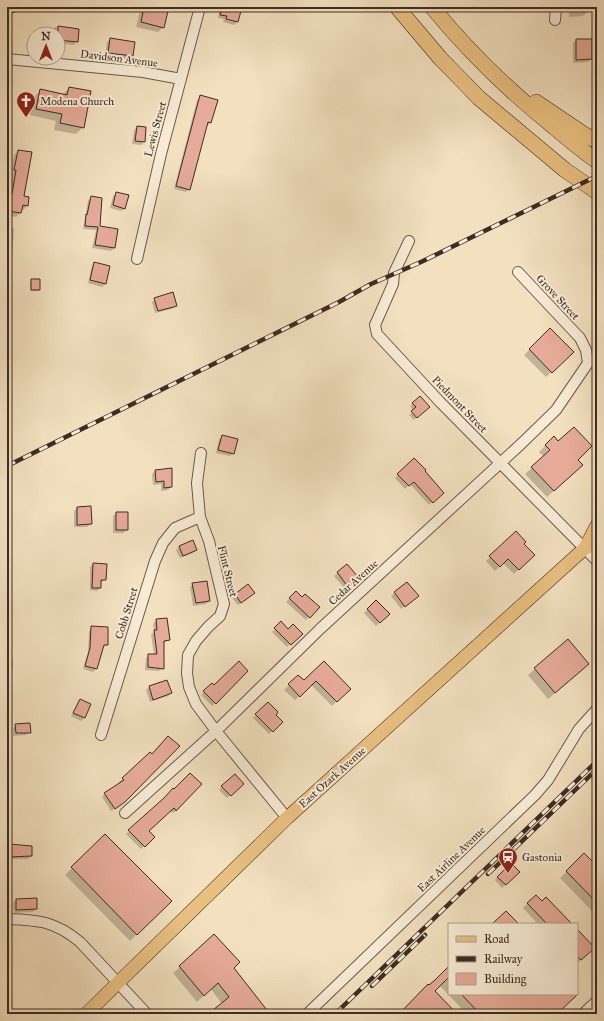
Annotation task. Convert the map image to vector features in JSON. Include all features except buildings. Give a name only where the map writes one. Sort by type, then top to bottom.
[{"type":"highway","points":[[397,7],[440,58],[479,98],[565,170],[597,192]]},
{"type":"highway","points":[[432,7],[490,71],[534,111],[597,161]]},
{"type":"highway","points":[[490,71],[585,135],[597,141]]},
{"type":"main road","name":"East Ozark Avenue","points":[[585,548],[597,525]]},
{"type":"main road","name":"East Ozark Avenue","points":[[86,1014],[287,818],[585,548],[597,543]]},
{"type":"street","points":[[7,8],[13,7]]},
{"type":"street","name":"Lewis Street","points":[[138,259],[161,154],[200,7]]},
{"type":"street","points":[[555,20],[556,7]]},
{"type":"street","name":"Davidson Avenue","points":[[7,58],[143,72],[181,79]]},
{"type":"street","name":"Piedmont Street","points":[[409,241],[394,273],[393,284],[375,325],[377,334],[500,464],[597,561]]},
{"type":"street","name":"Grove Street","points":[[518,272],[580,338],[586,350],[588,363]]},
{"type":"street","name":"Cedar Avenue","points":[[126,812],[216,731],[320,629],[500,464],[556,410],[588,363]]},
{"type":"street","name":"Flint Street","points":[[201,453],[197,483],[200,517],[209,541],[224,604],[220,616],[196,641],[188,655],[186,672],[189,687],[196,704],[216,731],[287,818]]},
{"type":"street","name":"Cobb Street","points":[[101,734],[155,561],[163,543],[175,528],[200,517]]},
{"type":"street","name":"East Airline Avenue","points":[[307,1014],[535,795],[548,780],[579,729],[597,709]]},
{"type":"street","points":[[7,919],[37,921],[53,925],[68,932],[80,942],[147,1014]]},
{"type":"street","points":[[583,1014],[597,1001]]},
{"type":"railway","points":[[7,466],[339,302],[371,284],[421,262],[597,176]]},
{"type":"railway","points":[[335,1014],[597,761]]},
{"type":"railway","points":[[488,874],[597,769]]},
{"type":"railway","points":[[372,986],[425,935]]},
{"type":"place","name":"Modena Church","points":[[26,118]]},
{"type":"place","name":"Gastonia","points":[[508,874]]}]
